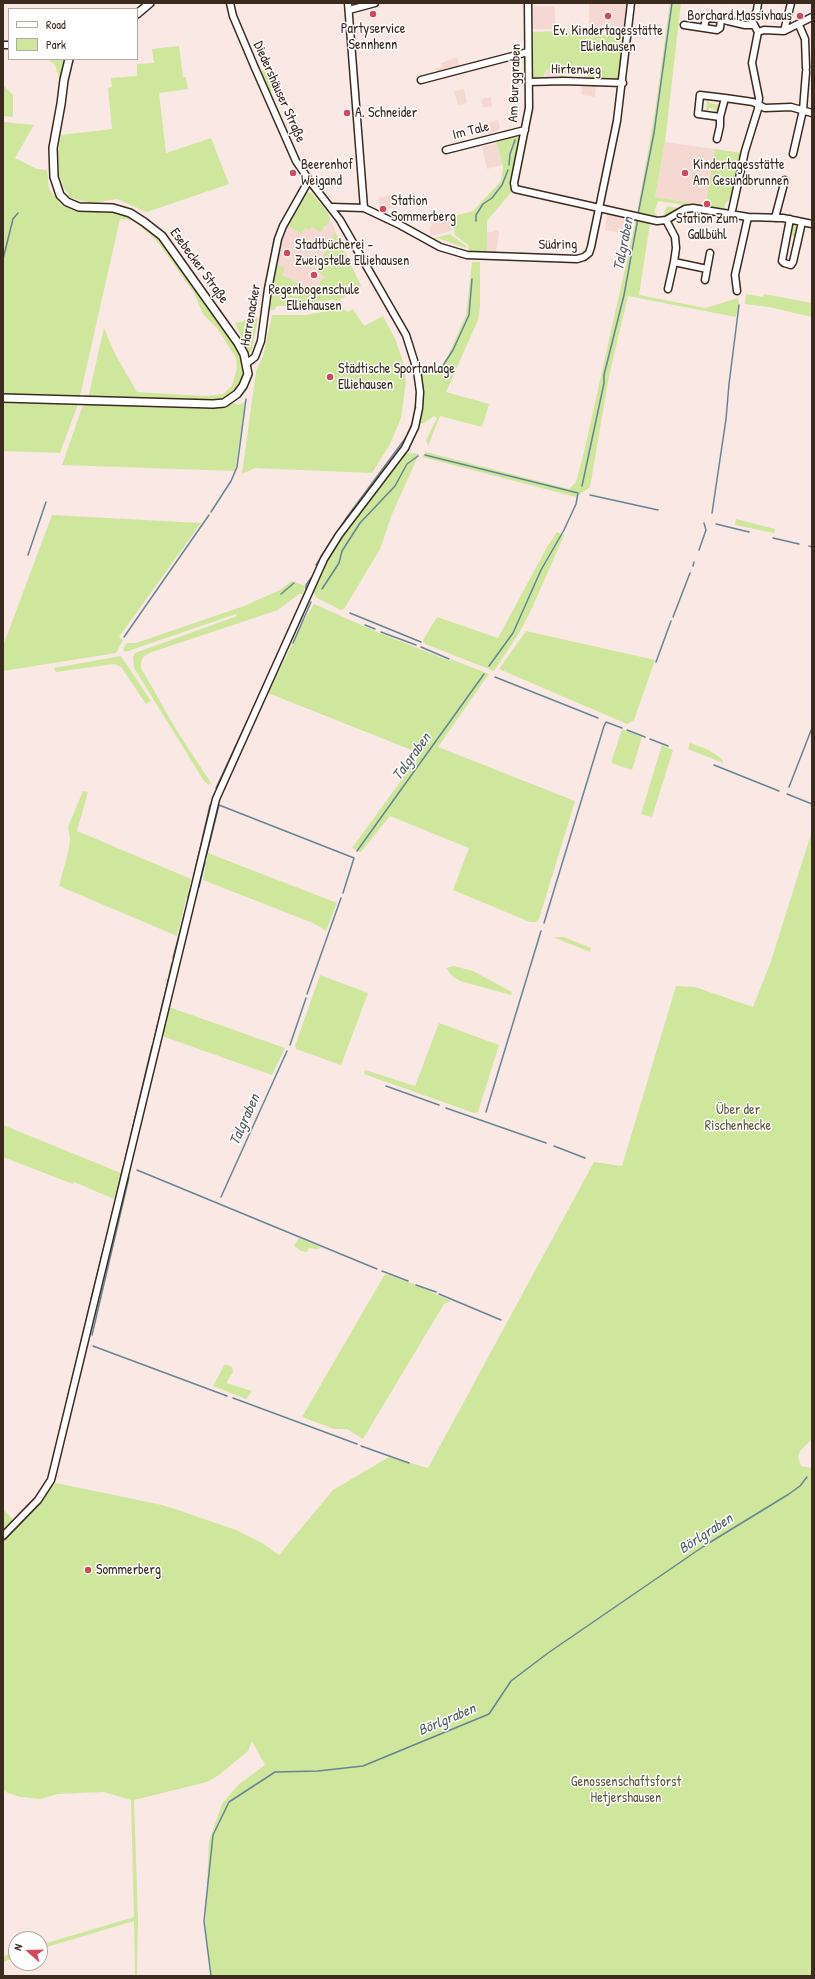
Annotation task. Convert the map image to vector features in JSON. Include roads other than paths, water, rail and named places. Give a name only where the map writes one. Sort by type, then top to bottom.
[{"type":"street","points":[[138,13],[150,3]]},
{"type":"street","name":"Diedershäuser Straße","points":[[3,1536],[38,1500],[51,1480],[216,799],[324,559],[338,535],[405,448],[415,427],[420,392],[417,370],[406,335],[332,207],[309,180],[296,161],[233,16],[230,3]]},
{"type":"street","points":[[364,208],[349,6],[375,3]]},
{"type":"street","name":"Am Burggraben","points":[[528,3],[529,108],[514,187],[517,190],[599,209]]},
{"type":"street","name":"Südring","points":[[332,207],[364,208],[400,225],[440,247],[460,254],[577,259],[584,257],[589,253],[599,209],[623,83],[631,3]]},
{"type":"street","points":[[752,25],[753,16],[757,10],[758,3]]},
{"type":"street","points":[[784,31],[791,3]]},
{"type":"street","points":[[758,32],[784,31],[800,25],[812,17]]},
{"type":"street","points":[[704,28],[706,18],[721,19],[752,25],[758,32]]},
{"type":"street","points":[[684,25],[717,30],[720,28],[721,19]]},
{"type":"street","points":[[793,154],[804,110],[806,70],[805,39],[800,25]]},
{"type":"street","points":[[731,214],[744,151],[759,105],[752,63],[758,32]]},
{"type":"street","points":[[421,80],[528,52]]},
{"type":"street","name":"Esebecker Straße","points":[[69,60],[53,148],[54,177],[60,194],[67,202],[79,207],[113,208],[126,211],[155,229],[170,246],[238,343],[247,363]]},
{"type":"street","name":"Hirtenweg","points":[[529,82],[564,81],[623,83]]},
{"type":"street","points":[[720,117],[698,114],[700,95],[753,102],[765,108],[785,107],[804,110],[812,114]]},
{"type":"street","points":[[717,139],[720,117],[725,98]]},
{"type":"street","name":"Im Tale","points":[[446,150],[525,130]]},
{"type":"street","name":"Harrenacker","points":[[247,363],[255,357],[258,350],[278,239],[283,226],[309,180]]},
{"type":"street","points":[[776,218],[785,180]]},
{"type":"street","points":[[599,209],[657,222],[666,220],[685,209],[704,210],[748,217],[790,219],[812,224]]},
{"type":"street","points":[[737,291],[735,275],[748,217]]},
{"type":"street","points":[[790,219],[782,261],[784,264],[791,265],[793,262],[802,222]]},
{"type":"street","points":[[666,220],[675,237],[676,248],[668,289]]},
{"type":"street","points":[[705,280],[710,253]]},
{"type":"street","points":[[674,262],[707,269]]},
{"type":"street","points":[[3,398],[213,404],[224,403],[243,386],[248,374],[247,363]]},
{"type":"waterway","name":"Talgraben","points":[[638,214],[654,133],[672,3]]},
{"type":"waterway","points":[[509,165],[510,154],[515,140]]},
{"type":"waterway","points":[[476,221],[476,215],[483,204],[492,198],[502,185],[508,170]]},
{"type":"waterway","points":[[3,259],[13,219],[18,213]]},
{"type":"waterway","name":"Talgraben","points":[[582,486],[604,383],[604,375],[624,295],[638,218]]},
{"type":"waterway","points":[[337,222],[350,244]]},
{"type":"waterway","points":[[354,251],[374,285]]},
{"type":"waterway","points":[[442,367],[453,350],[469,315],[472,279]]},
{"type":"waterway","points":[[391,304],[406,330]]},
{"type":"waterway","points":[[712,513],[726,419],[739,305]]},
{"type":"waterway","points":[[412,345],[419,366]]},
{"type":"waterway","points":[[415,411],[417,389]]},
{"type":"waterway","points":[[211,512],[231,481],[237,467],[246,399]]},
{"type":"waterway","points":[[408,433],[413,422]]},
{"type":"waterway","points":[[316,565],[347,517],[407,436]]},
{"type":"waterway","name":"Talgraben","points":[[425,455],[578,493],[576,504],[564,530],[541,570],[513,633],[489,666]]},
{"type":"waterway","points":[[322,589],[339,563],[342,551],[360,523],[395,486],[407,464],[418,456]]},
{"type":"waterway","points":[[590,495],[658,510]]},
{"type":"waterway","points":[[28,555],[46,502]]},
{"type":"waterway","points":[[124,637],[209,515]]},
{"type":"waterway","points":[[699,550],[706,530],[704,523]]},
{"type":"waterway","points":[[716,524],[749,532]]},
{"type":"waterway","points":[[773,538],[799,544]]},
{"type":"waterway","points":[[693,566],[694,562]]},
{"type":"waterway","points":[[673,617],[690,573]]},
{"type":"waterway","points":[[306,592],[306,585],[311,578]]},
{"type":"waterway","points":[[281,594],[294,583]]},
{"type":"waterway","points":[[293,643],[311,602]]},
{"type":"waterway","points":[[350,613],[421,642]]},
{"type":"waterway","points":[[656,662],[671,621]]},
{"type":"waterway","points":[[365,625],[375,629]]},
{"type":"waterway","points":[[381,632],[416,645]]},
{"type":"waterway","points":[[421,647],[449,659]]},
{"type":"waterway","points":[[216,788],[271,670]]},
{"type":"waterway","name":"Talgraben","points":[[357,851],[484,674]]},
{"type":"waterway","points":[[495,677],[598,718]]},
{"type":"waterway","points":[[544,923],[604,726],[606,722],[622,728]]},
{"type":"waterway","points":[[789,787],[812,728]]},
{"type":"waterway","points":[[627,730],[645,737]]},
{"type":"waterway","points":[[650,739],[668,746]]},
{"type":"waterway","points":[[714,765],[779,791]]},
{"type":"waterway","points":[[787,794],[812,804]]},
{"type":"waterway","points":[[194,875],[210,805]]},
{"type":"waterway","points":[[206,857],[219,805],[354,858],[343,893]]},
{"type":"waterway","points":[[199,887],[205,862]]},
{"type":"waterway","points":[[188,897],[191,887]]},
{"type":"waterway","name":"Talgraben","points":[[307,994],[341,898]]},
{"type":"waterway","points":[[173,958],[186,909]]},
{"type":"waterway","points":[[486,1112],[541,931]]},
{"type":"waterway","points":[[165,994],[172,963]]},
{"type":"waterway","points":[[154,1040],[164,997]]},
{"type":"waterway","name":"Talgraben","points":[[290,1045],[306,998]]},
{"type":"waterway","points":[[125,1160],[152,1046]]},
{"type":"waterway","name":"Talgraben","points":[[221,1197],[287,1051]]},
{"type":"waterway","points":[[386,1086],[439,1105]]},
{"type":"waterway","points":[[446,1108],[546,1143]]},
{"type":"waterway","points":[[554,1146],[585,1158]]},
{"type":"waterway","points":[[116,1198],[123,1167]]},
{"type":"waterway","points":[[137,1170],[377,1269]]},
{"type":"waterway","points":[[92,1335],[129,1177]]},
{"type":"waterway","points":[[109,1227],[115,1203]]},
{"type":"waterway","points":[[91,1299],[108,1231]]},
{"type":"waterway","points":[[382,1271],[408,1281]]},
{"type":"waterway","points":[[416,1285],[436,1292]]},
{"type":"waterway","points":[[439,1294],[501,1320]]},
{"type":"waterway","points":[[72,1380],[90,1304]]},
{"type":"waterway","points":[[93,1346],[227,1396]]},
{"type":"waterway","points":[[64,1414],[70,1387]]},
{"type":"waterway","points":[[233,1398],[357,1444]]},
{"type":"waterway","points":[[361,1446],[409,1463]]},
{"type":"waterway","name":"Börlgraben","points":[[211,1976],[204,1921],[213,1835],[229,1802],[275,1772],[318,1771],[363,1766],[489,1714],[511,1681],[548,1653],[704,1546],[789,1494],[800,1486],[807,1477]]},
{"type":"place","name":"Partyservice Sennhenn","points":[[373,14]]},
{"type":"place","name":"Ev. Kindertagesstätte Elliehausen","points":[[608,16]]},
{"type":"place","name":"Borchard Massivhaus","points":[[800,16]]},
{"type":"place","name":"A. Schneider","points":[[347,113]]},
{"type":"place","name":"Beerenhof Weigand","points":[[293,173]]},
{"type":"place","name":"Kindertagesstätte Am Gesundbrunnen","points":[[685,173]]},
{"type":"place","name":"Station Zum Gallbühl","points":[[707,204]]},
{"type":"place","name":"Station Sommerberg","points":[[383,209]]},
{"type":"place","name":"Stadtbücherei - Zweigstelle Elliehausen","points":[[287,253]]},
{"type":"place","name":"Regenbogenschule Elliehausen","points":[[314,275]]},
{"type":"place","name":"Städtische Sportanlage Elliehausen","points":[[330,377]]},
{"type":"place","name":"Sommerberg","points":[[88,1570]]},
{"type":"park label","name":"Über der Rischenhecke","points":[[738,1118]]},
{"type":"park label","name":"Genossenschaftsforst Hetjershausen","points":[[626,1790]]}]
